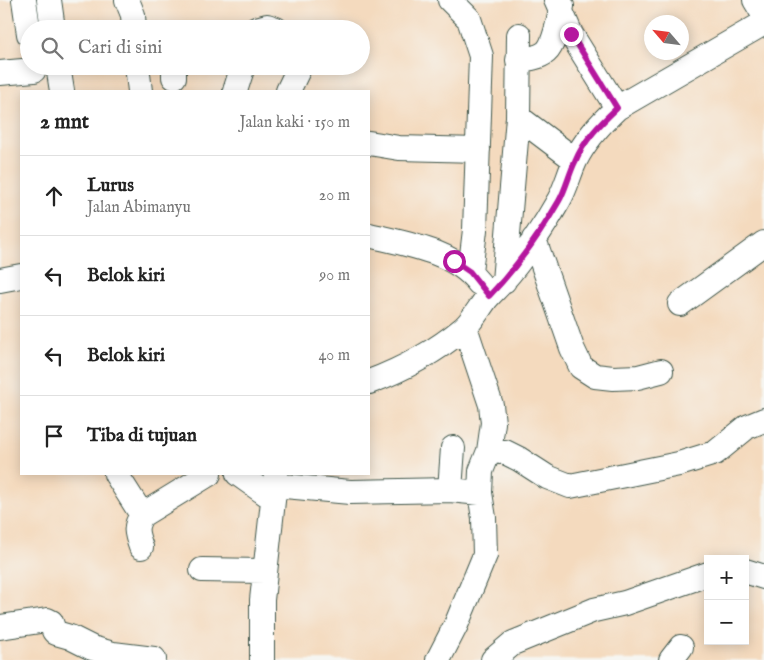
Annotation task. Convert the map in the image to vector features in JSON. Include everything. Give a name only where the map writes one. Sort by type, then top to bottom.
[{"type":"street","points":[[24,0],[27,20]]},
{"type":"street","points":[[49,0],[52,20]]},
{"type":"street","points":[[450,0],[469,19],[481,56],[475,230],[470,272]]},
{"type":"street","points":[[755,0],[764,15]]},
{"type":"street","points":[[518,60],[536,57],[546,52],[552,44],[560,3]]},
{"type":"street","points":[[560,3],[571,34],[617,108]]},
{"type":"street","points":[[370,382],[418,360],[437,349],[466,327],[534,239],[560,199],[575,160],[600,124],[617,108],[764,22]]},
{"type":"street","points":[[496,288],[518,117],[519,35]]},
{"type":"street","points":[[0,73],[20,75]]},
{"type":"street","points":[[59,75],[62,90]]},
{"type":"street","points":[[138,75],[140,90]]},
{"type":"street","points":[[235,90],[240,75]]},
{"type":"street","points":[[288,90],[296,75]]},
{"type":"street","points":[[518,117],[575,160]]},
{"type":"street","points":[[370,143],[399,148],[478,150]]},
{"type":"street","points":[[370,236],[420,248],[454,261],[496,288]]},
{"type":"street","points":[[534,239],[572,348],[581,367],[595,376],[613,378],[638,377],[661,371]]},
{"type":"street","points":[[680,304],[764,243]]},
{"type":"street","points":[[0,280],[20,276]]},
{"type":"street","points":[[438,660],[456,626],[485,555],[484,518],[480,493],[481,471],[490,452],[494,423],[491,405],[466,327]]},
{"type":"street","points":[[490,452],[505,452],[546,477],[570,486],[679,464],[715,453],[747,427],[764,420]]},
{"type":"street","points":[[450,490],[453,448]]},
{"type":"street","points":[[117,475],[142,515]]},
{"type":"street","points":[[141,547],[136,532],[136,524],[142,515],[207,475]]},
{"type":"street","points":[[241,475],[274,485],[350,492],[450,490],[480,493]]},
{"type":"street","points":[[262,660],[263,584],[274,485]]},
{"type":"street","points":[[202,570],[263,584]]},
{"type":"street","points":[[749,572],[764,577]]},
{"type":"street","points":[[500,657],[513,644],[594,610],[625,603],[704,575]]},
{"type":"street","points":[[0,627],[47,620],[51,622],[56,633],[70,637],[92,648],[113,654],[154,659]]},
{"type":"route","points":[[454,261],[470,272],[489,296],[504,281],[560,199],[575,160],[589,138],[600,124],[617,108],[571,34]]}]
